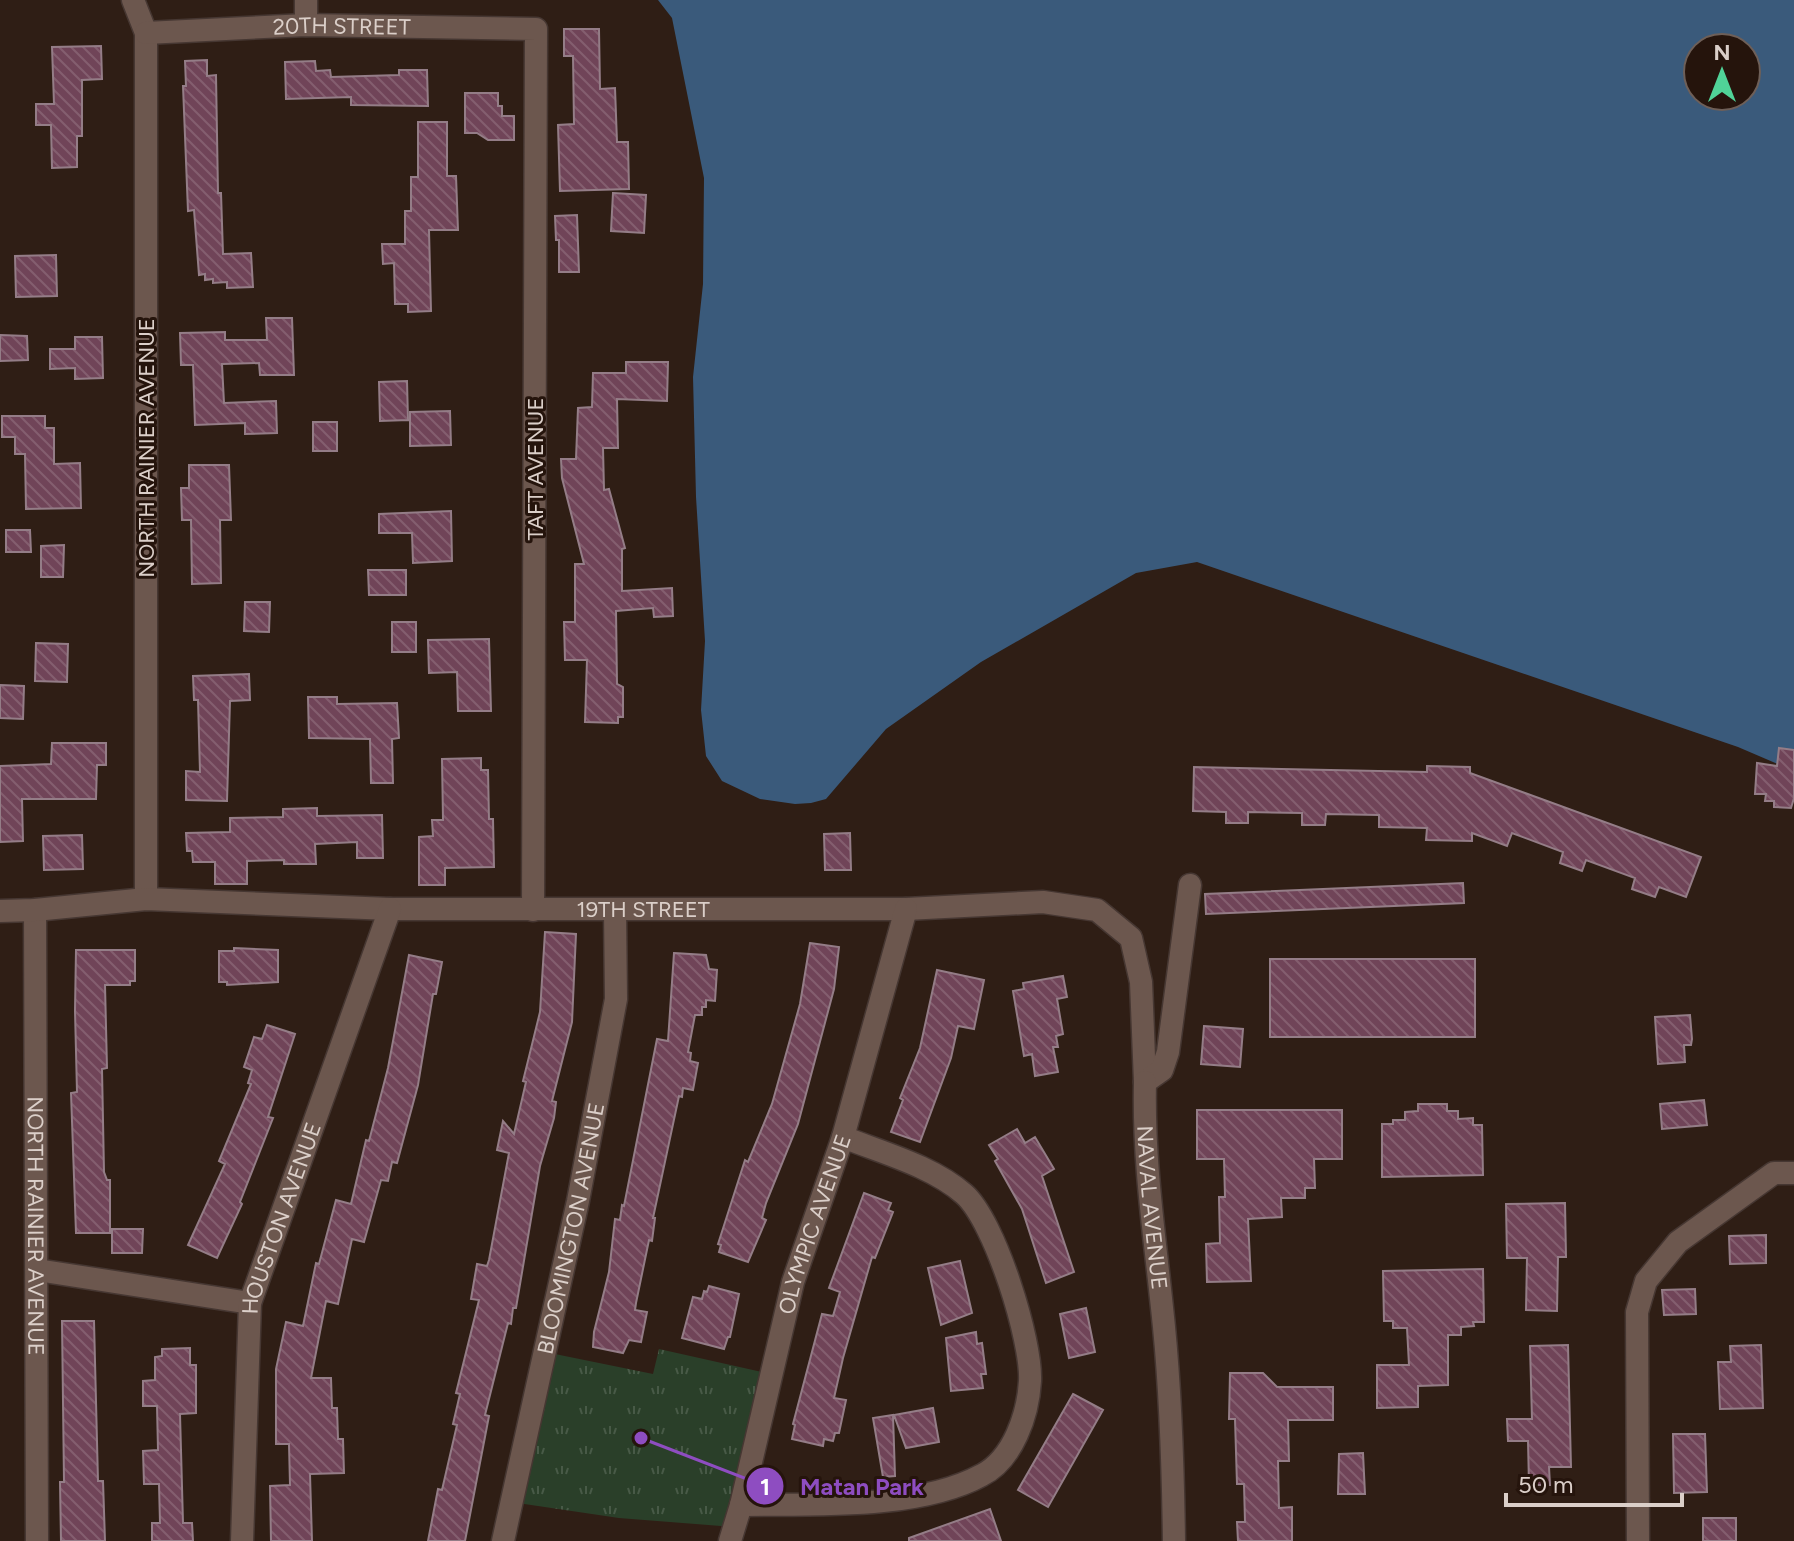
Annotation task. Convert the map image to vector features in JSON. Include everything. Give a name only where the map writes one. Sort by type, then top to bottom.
[{"type":"street","name":"NORTH RAINIER AVENUE","points":[[133,0],[146,33],[146,899]]},
{"type":"street","points":[[306,0],[306,25]]},
{"type":"street","name":"20TH STREET","points":[[146,33],[306,25],[536,29]]},
{"type":"street","name":"TAFT AVENUE","points":[[533,910],[536,29]]},
{"type":"street","points":[[1145,1082],[1162,1070],[1168,1052],[1190,885]]},
{"type":"street","name":"19TH STREET","points":[[0,911],[146,899],[390,909],[615,911],[906,909],[1043,902],[1097,910],[1131,938],[1141,982],[1145,1082]]},
{"type":"street","name":"HOUSTON AVENUE","points":[[242,1541],[250,1303],[390,909]]},
{"type":"street","name":"OLYMPIC AVENUE","points":[[730,1541],[793,1282],[843,1137],[906,909]]},
{"type":"street","name":"NORTH RAINIER AVENUE","points":[[35,910],[37,1541]]},
{"type":"street","name":"BLOOMINGTON AVENUE","points":[[503,1541],[578,1201],[616,999],[615,911]]},
{"type":"street","name":"NAVAL AVENUE","points":[[1145,1082],[1144,1131],[1165,1334],[1174,1541]]},
{"type":"street","points":[[741,1505],[886,1500],[958,1485],[984,1475],[1010,1449],[1024,1412],[1030,1379],[1021,1328],[996,1244],[975,1205],[941,1179],[843,1137]]},
{"type":"street","points":[[1638,1541],[1637,1312],[1646,1281],[1678,1242],[1774,1173],[1794,1173]]},
{"type":"street","points":[[37,1270],[250,1303]]},
{"type":"green space","points":[[659,1349],[771,1374],[734,1527],[619,1518],[511,1502],[545,1352],[653,1374]]},
{"type":"water","points":[[658,0],[1794,0],[1794,771],[1738,747],[1197,562],[1136,573],[981,662],[886,729],[826,799],[795,804],[760,799],[722,781],[706,756],[701,710],[705,641],[696,497],[693,377],[703,284],[704,178],[672,18]]},
{"type":"building","points":[[564,29],[599,29],[600,89],[615,88],[617,142],[628,142],[629,189],[560,191],[558,125],[574,124],[573,56],[564,56]]},
{"type":"building","points":[[101,46],[102,79],[82,80],[82,136],[77,136],[77,167],[52,168],[51,125],[36,125],[36,104],[54,104],[52,47]]},
{"type":"building","points":[[207,60],[207,76],[216,75],[218,193],[221,193],[223,254],[251,253],[253,287],[227,288],[227,282],[213,283],[213,279],[205,280],[205,274],[199,275],[194,210],[188,211],[183,86],[186,86],[185,61]]},
{"type":"building","points":[[315,61],[316,71],[330,70],[331,77],[399,75],[399,70],[427,70],[428,106],[351,105],[351,97],[286,99],[285,62]]},
{"type":"building","points":[[465,93],[498,93],[502,116],[514,116],[514,140],[488,140],[477,133],[465,133]]},
{"type":"building","points":[[418,122],[447,122],[447,176],[456,176],[458,230],[429,230],[431,311],[408,312],[408,304],[395,304],[394,263],[383,264],[382,244],[405,244],[405,211],[411,211],[411,177],[418,177]]},
{"type":"building","points":[[613,193],[646,195],[644,233],[611,231]]},
{"type":"building","points":[[577,215],[579,272],[559,272],[555,216]]},
{"type":"building","points":[[56,255],[57,296],[16,297],[15,256]]},
{"type":"building","points":[[266,318],[292,318],[294,375],[260,375],[259,363],[222,364],[224,403],[276,401],[277,433],[245,434],[245,423],[195,425],[193,365],[181,365],[180,333],[225,332],[225,340],[267,340]]},
{"type":"building","points":[[0,335],[27,336],[28,360],[0,361]]},
{"type":"building","points":[[75,337],[102,337],[103,378],[75,379],[75,368],[50,369],[50,349],[75,349]]},
{"type":"building","points":[[626,362],[668,362],[667,401],[617,399],[618,448],[603,448],[604,490],[609,489],[625,548],[622,549],[622,591],[672,588],[673,616],[654,617],[653,608],[616,611],[617,684],[623,687],[623,717],[618,717],[618,723],[585,722],[587,660],[565,660],[564,622],[575,622],[575,564],[584,564],[562,478],[561,459],[576,459],[578,408],[592,407],[593,373],[626,373]]},
{"type":"building","points":[[407,381],[408,420],[380,421],[379,382]]},
{"type":"building","points":[[450,411],[451,445],[410,446],[410,412]]},
{"type":"building","points":[[2,416],[45,416],[45,428],[54,428],[54,464],[80,463],[81,508],[26,509],[25,454],[15,454],[15,437],[2,437]]},
{"type":"building","points":[[313,422],[337,422],[337,451],[313,451]]},
{"type":"building","points":[[189,465],[229,465],[231,520],[220,520],[221,583],[192,584],[191,520],[182,520],[181,488],[189,488]]},
{"type":"building","points":[[451,511],[452,561],[413,563],[412,533],[379,533],[379,514]]},
{"type":"building","points":[[6,530],[30,530],[31,552],[6,552]]},
{"type":"building","points":[[64,545],[63,577],[41,577],[41,546]]},
{"type":"building","points":[[368,570],[406,570],[406,595],[369,595]]},
{"type":"building","points":[[245,602],[270,602],[269,632],[244,631]]},
{"type":"building","points":[[392,622],[416,622],[416,652],[392,652]]},
{"type":"building","points":[[489,639],[491,711],[458,711],[457,672],[429,673],[428,640]]},
{"type":"building","points":[[36,643],[68,644],[67,682],[35,681]]},
{"type":"building","points":[[249,674],[250,700],[230,701],[227,801],[186,800],[186,771],[200,772],[198,700],[194,700],[193,676]]},
{"type":"building","points":[[0,685],[24,686],[23,719],[0,718]]},
{"type":"building","points":[[308,697],[337,697],[337,704],[397,703],[399,738],[392,739],[393,783],[371,783],[370,739],[309,738]]},
{"type":"building","points":[[52,743],[106,743],[106,765],[97,765],[96,799],[22,799],[23,841],[0,842],[0,766],[51,764]]},
{"type":"building","points":[[1779,748],[1794,750],[1794,798],[1791,808],[1774,807],[1774,801],[1765,801],[1766,794],[1755,794],[1757,763],[1777,766]]},
{"type":"building","points":[[481,758],[481,770],[488,770],[494,867],[445,868],[445,885],[419,885],[419,837],[433,836],[432,820],[443,820],[442,759]]},
{"type":"building","points":[[1427,766],[1470,767],[1470,773],[1701,857],[1686,897],[1659,887],[1655,897],[1632,889],[1635,878],[1586,860],[1582,871],[1560,863],[1563,852],[1512,833],[1507,846],[1472,833],[1472,841],[1426,840],[1427,828],[1379,827],[1379,815],[1326,814],[1325,825],[1302,825],[1302,813],[1248,812],[1248,823],[1226,823],[1226,812],[1193,811],[1194,767],[1427,772]]},
{"type":"building","points":[[317,808],[317,816],[382,815],[383,858],[357,858],[357,842],[315,844],[316,864],[284,864],[284,860],[247,861],[247,884],[215,884],[215,862],[193,862],[192,851],[187,851],[186,833],[230,832],[230,818],[283,817],[283,809]]},
{"type":"building","points":[[850,833],[851,870],[825,870],[824,834]]},
{"type":"building","points":[[82,835],[83,869],[44,870],[43,836]]},
{"type":"building","points":[[1463,883],[1464,903],[1206,914],[1205,894]]},
{"type":"building","points":[[545,932],[576,934],[572,1022],[552,1101],[556,1102],[554,1118],[540,1166],[516,1308],[513,1308],[511,1324],[508,1323],[485,1415],[489,1416],[465,1541],[428,1541],[438,1489],[442,1490],[457,1425],[453,1424],[460,1394],[456,1393],[479,1300],[471,1299],[477,1264],[487,1266],[489,1260],[509,1153],[497,1150],[503,1121],[514,1134],[540,1012]]},
{"type":"building","points":[[810,943],[839,947],[834,989],[798,1124],[766,1203],[762,1218],[766,1220],[748,1262],[719,1252],[721,1245],[718,1244],[745,1160],[748,1162],[772,1104],[800,1004]]},
{"type":"building","points":[[234,948],[278,950],[278,982],[227,985],[227,982],[219,982],[219,951],[234,951]]},
{"type":"building","points":[[76,950],[135,950],[135,981],[130,981],[130,985],[105,985],[107,1068],[102,1069],[104,1172],[110,1180],[110,1233],[76,1233],[71,1093],[77,1092]]},
{"type":"building","points":[[674,953],[706,955],[709,969],[717,970],[715,1001],[706,1000],[702,1015],[695,1015],[688,1052],[691,1053],[690,1061],[698,1063],[693,1090],[683,1088],[682,1097],[679,1096],[653,1218],[652,1241],[649,1240],[636,1303],[635,1310],[647,1312],[641,1342],[629,1340],[623,1353],[593,1347],[594,1332],[609,1272],[615,1219],[620,1220],[624,1206],[657,1039],[668,1041]]},
{"type":"building","points":[[409,955],[442,962],[436,994],[433,994],[418,1085],[397,1163],[392,1162],[388,1181],[381,1180],[364,1242],[352,1239],[338,1304],[326,1301],[311,1378],[331,1378],[332,1408],[337,1408],[338,1439],[343,1439],[344,1473],[310,1474],[312,1541],[271,1541],[270,1486],[290,1485],[289,1444],[276,1444],[276,1369],[286,1322],[303,1326],[316,1263],[319,1264],[336,1200],[351,1204],[388,1068]]},
{"type":"building","points":[[1270,959],[1475,959],[1475,1037],[1270,1037]]},
{"type":"building","points":[[937,970],[984,980],[974,1029],[958,1026],[951,1058],[920,1142],[891,1132],[903,1100],[900,1098],[920,1048]]},
{"type":"building","points":[[1063,976],[1067,997],[1057,999],[1063,1034],[1056,1036],[1058,1047],[1053,1047],[1058,1072],[1035,1076],[1032,1054],[1024,1056],[1013,991],[1024,989],[1023,983]]},
{"type":"building","points":[[1690,1015],[1692,1039],[1691,1045],[1684,1045],[1685,1062],[1658,1064],[1655,1017]]},
{"type":"building","points":[[267,1025],[295,1034],[268,1117],[273,1118],[240,1202],[242,1204],[217,1258],[188,1245],[225,1164],[219,1161],[251,1084],[248,1083],[252,1070],[244,1067],[254,1037],[262,1039]]},
{"type":"building","points":[[1204,1026],[1243,1029],[1240,1067],[1201,1064]]},
{"type":"building","points":[[1704,1100],[1707,1125],[1662,1129],[1660,1104]]},
{"type":"building","points":[[1418,1104],[1447,1104],[1447,1111],[1458,1111],[1458,1119],[1473,1118],[1473,1125],[1482,1125],[1483,1175],[1382,1177],[1382,1124],[1405,1120],[1405,1112],[1418,1111]]},
{"type":"building","points":[[1197,1110],[1342,1110],[1342,1159],[1314,1159],[1315,1188],[1305,1188],[1305,1198],[1281,1198],[1282,1217],[1248,1219],[1251,1281],[1207,1282],[1206,1244],[1220,1243],[1219,1197],[1225,1197],[1224,1159],[1197,1159]]},
{"type":"building","points":[[1017,1129],[1025,1143],[1035,1137],[1054,1169],[1042,1176],[1074,1272],[1046,1283],[1022,1209],[989,1145]]},
{"type":"building","points":[[864,1193],[891,1203],[888,1210],[893,1212],[875,1258],[872,1257],[843,1358],[834,1398],[846,1400],[839,1433],[835,1433],[833,1441],[824,1439],[823,1446],[792,1439],[793,1424],[822,1314],[833,1316],[840,1292],[829,1288]]},
{"type":"building","points":[[1565,1203],[1566,1257],[1558,1257],[1557,1311],[1526,1310],[1527,1258],[1507,1258],[1506,1204]]},
{"type":"building","points":[[112,1229],[143,1229],[142,1253],[112,1253]]},
{"type":"building","points":[[1766,1235],[1766,1263],[1730,1264],[1729,1236]]},
{"type":"building","points":[[960,1261],[972,1313],[941,1325],[928,1268]]},
{"type":"building","points":[[1483,1269],[1484,1322],[1461,1327],[1461,1335],[1448,1335],[1448,1385],[1418,1386],[1418,1407],[1377,1408],[1377,1365],[1409,1365],[1407,1328],[1393,1328],[1393,1321],[1384,1321],[1383,1271]]},
{"type":"building","points":[[709,1286],[739,1294],[730,1337],[724,1349],[682,1338],[693,1297],[702,1299]]},
{"type":"building","points":[[1695,1289],[1696,1314],[1664,1315],[1662,1290]]},
{"type":"building","points":[[1086,1308],[1095,1352],[1069,1358],[1060,1314]]},
{"type":"building","points":[[62,1321],[94,1321],[98,1481],[103,1481],[105,1541],[61,1541],[60,1482],[64,1482]]},
{"type":"building","points":[[976,1332],[977,1344],[982,1343],[986,1374],[981,1374],[983,1388],[951,1391],[946,1338]]},
{"type":"building","points":[[1568,1345],[1571,1467],[1549,1467],[1550,1485],[1529,1485],[1528,1441],[1508,1441],[1507,1419],[1532,1419],[1530,1346]]},
{"type":"building","points":[[1761,1345],[1763,1408],[1720,1409],[1718,1362],[1731,1362],[1730,1346]]},
{"type":"building","points":[[190,1348],[190,1365],[196,1365],[196,1413],[180,1414],[183,1523],[192,1523],[193,1541],[152,1541],[152,1523],[160,1523],[159,1484],[144,1484],[143,1451],[158,1450],[157,1406],[143,1406],[143,1381],[155,1380],[155,1357],[162,1356],[162,1349]]},
{"type":"building","points":[[1230,1373],[1263,1373],[1277,1387],[1333,1387],[1333,1420],[1288,1420],[1289,1461],[1278,1461],[1279,1508],[1292,1507],[1292,1541],[1238,1541],[1237,1522],[1245,1522],[1244,1484],[1237,1484],[1235,1419],[1229,1419]]},
{"type":"building","points":[[1073,1394],[1103,1410],[1048,1507],[1018,1490]]},
{"type":"building","points":[[933,1408],[939,1442],[906,1448],[894,1415]]},
{"type":"building","points":[[893,1415],[895,1476],[883,1477],[873,1418]]},
{"type":"building","points":[[1673,1434],[1705,1434],[1707,1492],[1674,1493]]},
{"type":"building","points":[[1363,1453],[1365,1494],[1338,1494],[1339,1454]]},
{"type":"building","points":[[990,1509],[1001,1541],[909,1541],[909,1538]]},
{"type":"building","points":[[1703,1518],[1736,1518],[1736,1541],[1703,1541]]},
{"type":"place","name":"Matan Park","points":[[641,1438]]}]
